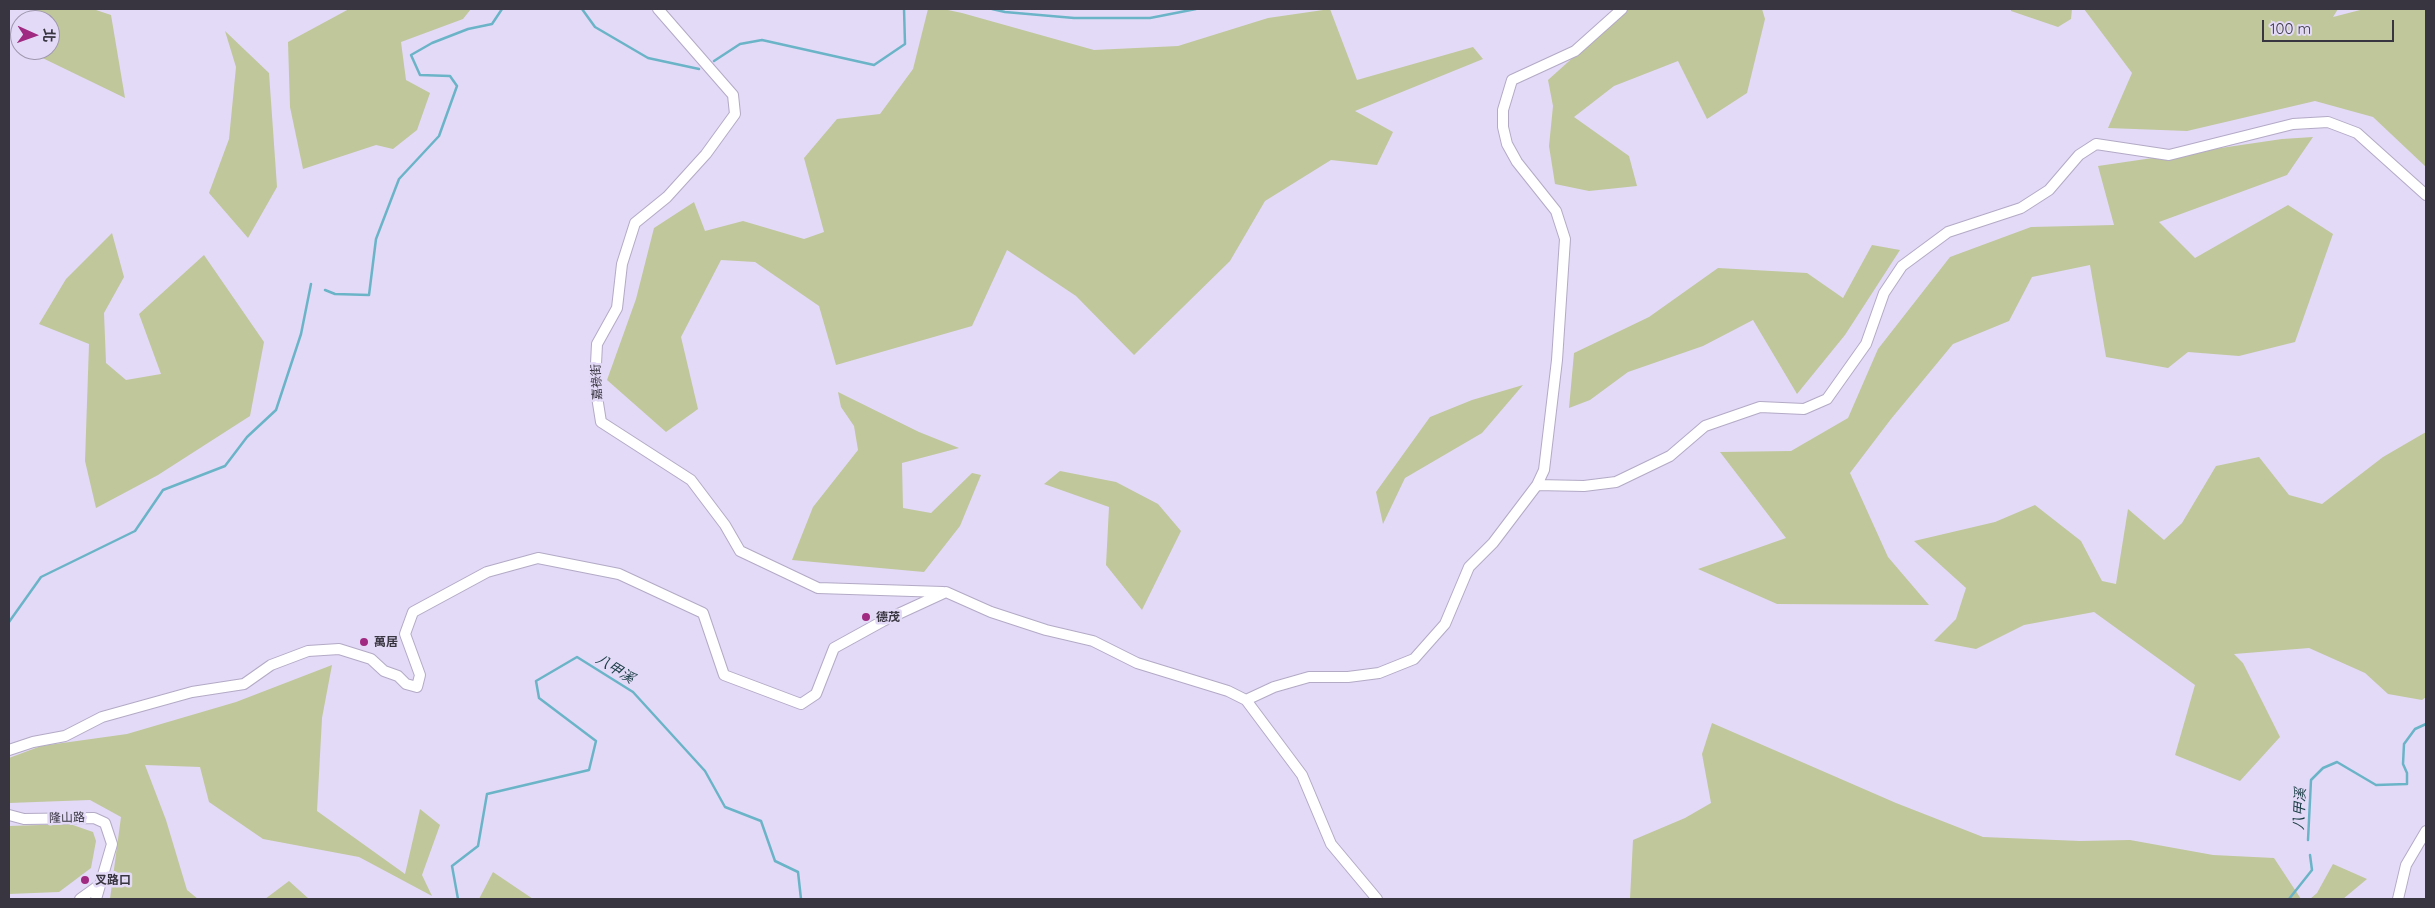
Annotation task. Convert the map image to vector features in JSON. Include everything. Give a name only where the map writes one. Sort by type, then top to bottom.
[{"type":"street","name":"嘉祿街","points":[[658,9],[733,95],[735,114],[706,154],[667,197],[635,223],[622,264],[617,308],[597,344],[594,384],[601,422],[691,480],[725,525],[740,551],[818,588],[946,592]]},
{"type":"street","points":[[1246,700],[1274,688],[1309,677],[1348,677],[1379,673],[1414,659],[1445,624],[1469,567],[1493,543],[1537,486],[1544,470],[1557,360],[1565,239],[1556,211],[1517,162],[1507,144],[1503,127],[1503,110],[1512,80],[1575,51],[1622,9]]},
{"type":"street","points":[[1537,486],[1584,486],[1616,482],[1670,456],[1705,426],[1760,407],[1804,409],[1827,399],[1866,344],[1884,293],[1902,266],[1948,232],[2021,208],[2049,190],[2079,155],[2096,144],[2169,154],[2293,124],[2328,122],[2357,133],[2426,195]]},
{"type":"street","points":[[9,750],[33,742],[65,736],[102,717],[192,692],[244,684],[271,665],[308,650],[338,649],[371,659],[384,671],[398,676],[406,684],[417,686],[420,675],[405,634],[413,612],[486,572],[538,558],[619,574],[703,613],[724,675],[801,704],[816,694],[834,648],[883,621],[946,592],[991,612],[1046,630],[1093,642],[1137,663],[1228,691],[1246,700],[1302,774],[1331,844],[1377,899]]},
{"type":"street","name":"隆山路","points":[[9,815],[24,819],[94,818],[105,823],[112,844],[98,886],[96,899]]},
{"type":"street","points":[[2398,899],[2406,865],[2426,831]]},
{"type":"street","points":[[80,899],[98,886]]},
{"type":"green space","points":[[93,9],[111,15],[125,98],[47,60],[60,60],[60,10],[36,10]]},
{"type":"green space","points":[[349,9],[471,9],[463,19],[401,42],[406,80],[430,93],[417,130],[393,149],[376,145],[303,169],[290,107],[288,42]]},
{"type":"green space","points":[[928,9],[943,9],[962,13],[1094,50],[1178,46],[1268,18],[1330,9],[1357,80],[1473,47],[1483,59],[1355,111],[1393,132],[1377,165],[1331,160],[1265,201],[1230,261],[1134,355],[1076,296],[1007,250],[972,326],[836,365],[819,306],[755,262],[721,260],[681,337],[698,409],[666,432],[607,380],[636,299],[654,228],[694,202],[705,231],[743,221],[804,239],[824,232],[804,158],[837,119],[880,114],[913,69]]},
{"type":"green space","points":[[1627,9],[1762,9],[1765,19],[1747,93],[1707,119],[1678,61],[1614,86],[1574,117],[1629,156],[1637,186],[1589,191],[1555,184],[1549,146],[1553,106],[1548,80]]},
{"type":"green space","points":[[2011,9],[2072,9],[2071,19],[2058,27],[2011,11]]},
{"type":"green space","points":[[2084,9],[2338,9],[2333,17],[2364,9],[2426,9],[2426,167],[2373,117],[2315,101],[2187,131],[2108,128],[2132,73]]},
{"type":"green space","points":[[225,31],[269,73],[277,187],[248,238],[209,193],[229,139],[236,67]]},
{"type":"green space","points":[[2313,137],[2287,175],[2159,222],[2195,258],[2288,205],[2333,234],[2295,342],[2239,356],[2188,352],[2168,368],[2106,357],[2090,265],[2032,277],[2009,321],[1953,344],[1891,419],[1850,473],[1888,557],[1929,605],[1777,604],[1698,569],[1786,538],[1720,452],[1791,451],[1848,418],[1878,349],[1950,257],[2031,227],[2114,225],[2098,166],[2282,139]]},
{"type":"green space","points":[[112,233],[124,277],[104,313],[106,363],[126,380],[161,374],[139,314],[204,255],[264,342],[250,416],[158,475],[96,508],[85,461],[89,344],[39,324],[66,279]]},
{"type":"green space","points":[[1872,245],[1900,250],[1845,335],[1797,394],[1753,320],[1703,346],[1628,372],[1590,400],[1569,408],[1574,353],[1649,317],[1718,268],[1807,273],[1843,298]]},
{"type":"green space","points":[[1523,385],[1482,433],[1405,478],[1383,524],[1376,492],[1430,417],[1472,400]]},
{"type":"green space","points":[[838,392],[919,432],[959,448],[902,463],[903,508],[931,513],[972,473],[981,475],[960,526],[924,572],[792,560],[813,507],[858,450],[854,426],[841,407]]},
{"type":"green space","points":[[2426,432],[2426,697],[2422,700],[2388,694],[2365,673],[2309,648],[2234,654],[2243,663],[2280,737],[2240,781],[2175,755],[2195,685],[2094,612],[2024,625],[1976,649],[1934,641],[1956,619],[1966,588],[1914,541],[1995,522],[2035,505],[2081,541],[2102,581],[2116,584],[2128,509],[2164,540],[2182,523],[2216,466],[2259,457],[2289,495],[2322,504],[2383,457]]},
{"type":"green space","points":[[1060,471],[1116,482],[1158,504],[1181,531],[1142,610],[1106,565],[1109,507],[1044,484]]},
{"type":"green space","points":[[332,665],[322,718],[317,811],[405,874],[420,809],[440,825],[422,875],[432,896],[359,857],[263,839],[209,802],[200,767],[145,765],[166,820],[187,890],[198,899],[110,899],[121,817],[90,800],[9,803],[9,758],[41,746],[127,734],[236,702]]},
{"type":"green space","points":[[1712,723],[1896,803],[1983,837],[2080,841],[2130,840],[2213,855],[2274,858],[2301,899],[1630,899],[1633,840],[1685,818],[1711,803],[1702,754]]},
{"type":"green space","points":[[70,824],[93,832],[96,841],[91,868],[59,892],[9,894],[9,826]]},
{"type":"green space","points":[[2333,864],[2367,879],[2343,899],[2310,899],[2317,893]]},
{"type":"green space","points":[[493,872],[533,899],[479,899]]},
{"type":"green space","points":[[289,881],[309,899],[265,899]]},
{"type":"waterway","points":[[325,290],[335,294],[369,295],[376,239],[399,179],[439,136],[457,86],[450,76],[420,75],[411,55],[432,43],[468,29],[492,24],[502,9]]},
{"type":"waterway","points":[[582,9],[595,27],[648,58],[699,69]]},
{"type":"waterway","points":[[714,61],[740,44],[762,40],[874,65],[905,44],[904,9]]},
{"type":"waterway","points":[[992,9],[1005,12],[1074,18],[1150,18],[1196,9]]},
{"type":"waterway","points":[[9,622],[41,577],[135,531],[163,490],[225,466],[247,437],[276,410],[301,334],[311,284]]},
{"type":"waterway","name":"八甲溪","points":[[458,899],[452,866],[478,846],[487,794],[589,770],[596,741],[539,698],[536,681],[577,657],[633,692],[705,771],[725,807],[761,821],[775,861],[798,872],[801,899]]},
{"type":"waterway","name":"八甲溪","points":[[2308,840],[2311,780],[2323,768],[2337,762],[2376,785],[2407,784],[2407,773],[2403,764],[2404,744],[2415,729],[2426,724]]},
{"type":"waterway","name":"八甲溪","points":[[2289,899],[2312,870],[2310,855]]},
{"type":"place","name":"德茂","points":[[866,617]]},
{"type":"place","name":"萬居","points":[[364,642]]},
{"type":"place","name":"叉路口","points":[[85,880]]}]
